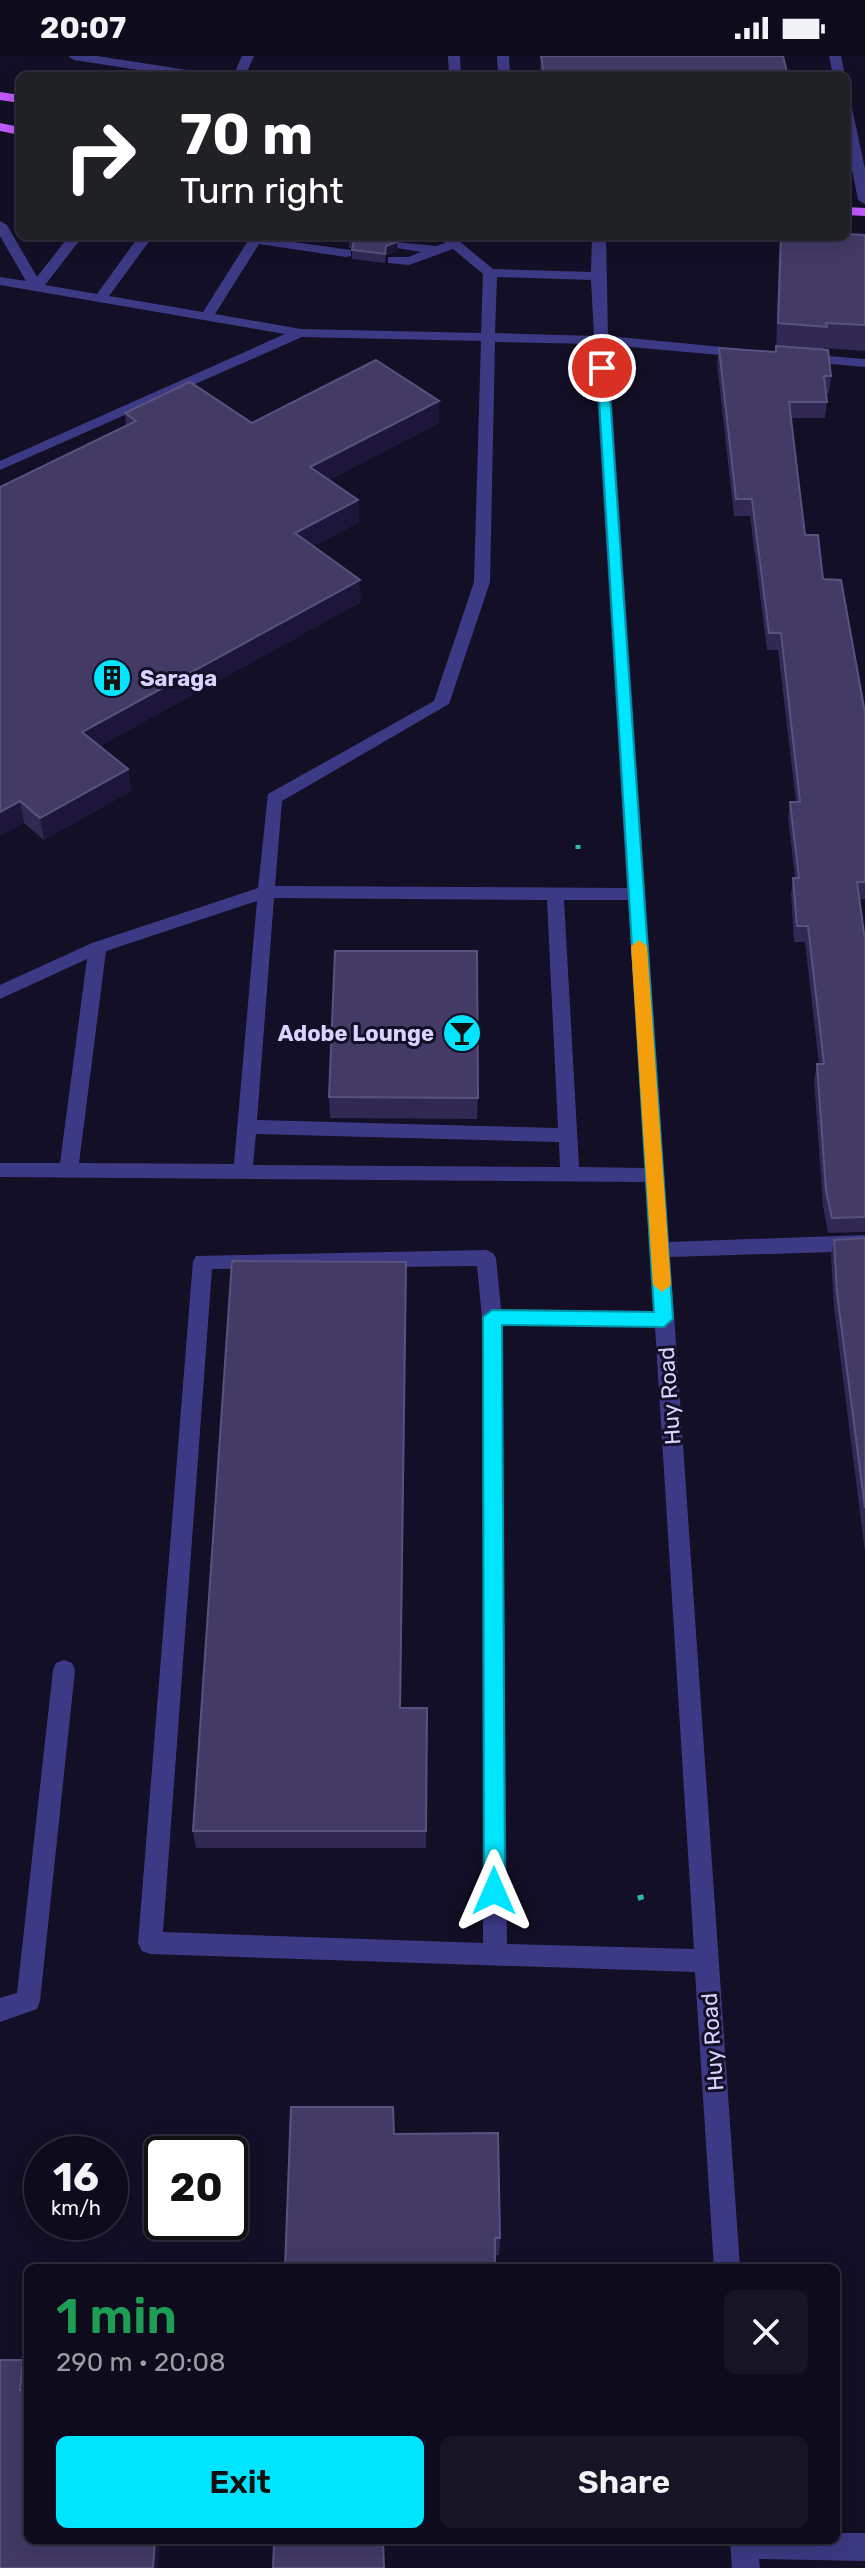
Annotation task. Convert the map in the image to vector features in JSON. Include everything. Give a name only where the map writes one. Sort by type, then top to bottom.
[{"type":"street","points":[[74,56],[175,72]]},
{"type":"street","points":[[850,127],[865,200]]},
{"type":"street","points":[[0,224],[36,287]]},
{"type":"street","points":[[36,287],[73,240]]},
{"type":"street","points":[[101,297],[143,240]]},
{"type":"street","points":[[207,316],[256,240]]},
{"type":"street","points":[[269,240],[346,253]]},
{"type":"street","points":[[393,260],[409,261],[438,250],[450,240],[490,273],[598,276]]},
{"type":"street","name":"Huy Road","points":[[599,240],[600,340],[727,2264]]},
{"type":"street","points":[[401,245],[438,250]]},
{"type":"street","points":[[243,1173],[274,798],[441,704],[482,582],[490,273]]},
{"type":"street","points":[[0,281],[301,333],[600,340],[761,354]]},
{"type":"street","points":[[0,466],[301,333]]},
{"type":"street","points":[[791,357],[865,363]]},
{"type":"street","points":[[0,993],[98,947],[264,892],[636,894]]},
{"type":"street","points":[[555,893],[570,1174]]},
{"type":"street","points":[[69,1170],[98,947]]},
{"type":"street","points":[[247,1127],[568,1135]]},
{"type":"street","points":[[0,1170],[655,1175]]},
{"type":"street","points":[[659,1250],[865,1243]]},
{"type":"street","points":[[495,1955],[492,1317],[486,1258],[203,1261],[150,1943],[495,1955],[706,1961]]},
{"type":"street","points":[[492,1317],[664,1319]]},
{"type":"street","points":[[0,2010],[28,2001],[64,1670]]},
{"type":"street","points":[[745,2551],[865,2547]]},
{"type":"path","points":[[578,845],[578,854]]},
{"type":"building","points":[[541,56],[783,56],[787,72],[543,72]]},
{"type":"building","points":[[850,234],[865,235],[865,325],[826,323],[827,327],[778,323],[781,240],[850,240]]},
{"type":"building","points":[[354,241],[397,242],[386,246],[385,254],[352,250]]},
{"type":"building","points":[[776,346],[828,350],[831,376],[824,376],[827,402],[789,402],[805,535],[818,535],[823,579],[841,580],[865,713],[865,882],[857,882],[865,940],[865,1217],[832,1218],[826,1191],[817,1064],[824,1064],[808,926],[797,926],[793,878],[799,878],[790,802],[800,802],[781,633],[769,633],[752,499],[736,499],[719,348],[776,352]]},
{"type":"building","name":"Saraga","points":[[376,360],[439,401],[310,467],[358,500],[295,533],[360,580],[82,732],[128,769],[40,818],[20,801],[0,812],[0,487],[136,421],[125,413],[190,382],[252,423]]},
{"type":"building","points":[[335,951],[477,951],[478,1098],[329,1097]]},
{"type":"building","points":[[865,1238],[865,1508],[837,1293],[834,1240]]},
{"type":"building","points":[[232,1261],[406,1262],[400,1708],[427,1708],[426,1831],[193,1831]]},
{"type":"building","points":[[291,2107],[393,2107],[394,2134],[498,2133],[500,2238],[495,2238],[495,2264],[285,2264]]},
{"type":"building","points":[[0,2360],[23,2360],[20,2390],[24,2390],[24,2544],[155,2544],[153,2568],[0,2568]]},
{"type":"building","points":[[274,2544],[383,2544],[384,2568],[273,2568]]},
{"type":"slow traffic","points":[[639,946],[662,1285]]},
{"type":"place","name":"Saraga","points":[[112,678]]},
{"type":"place","name":"Adobe Lounge","points":[[462,1033]]},
{"type":"route","points":[[494,1891],[492,1317],[664,1319],[602,368]]}]
